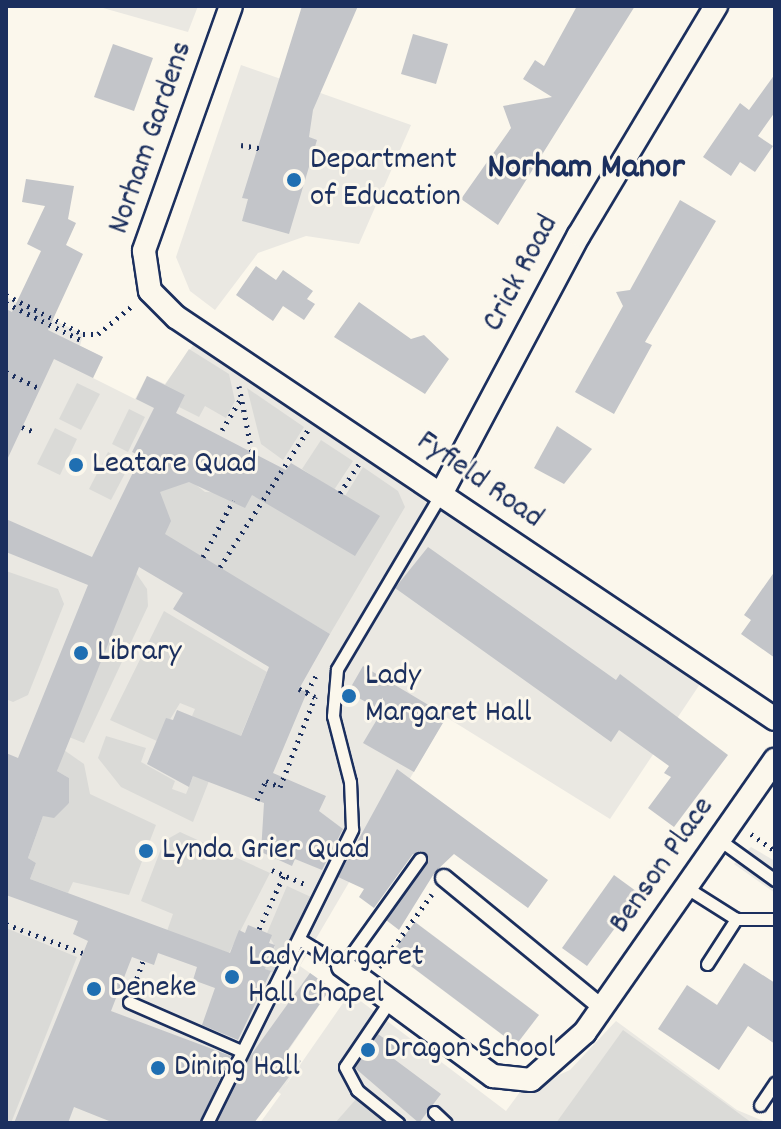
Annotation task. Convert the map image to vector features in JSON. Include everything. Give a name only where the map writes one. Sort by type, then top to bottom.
[{"type":"street","name":"Norham Gardens","points":[[150,291],[144,251],[231,6]]},
{"type":"street","name":"Crick Road","points":[[441,494],[579,235],[716,6]]},
{"type":"street","name":"Fyfield Road","points":[[150,291],[176,317],[321,410],[775,719]]},
{"type":"street","name":"Benson Place","points":[[343,966],[493,1076],[515,1081],[531,1080],[566,1054],[721,841],[775,760]]},
{"type":"street","points":[[444,878],[601,1007]]},
{"type":"lane","points":[[207,1123],[239,1050],[324,892],[354,815],[332,683],[349,643],[441,494]]},
{"type":"lane","points":[[721,841],[775,880]]},
{"type":"lane","points":[[299,939],[343,966],[420,859]]},
{"type":"lane","points":[[687,888],[736,919],[775,919]]},
{"type":"lane","points":[[707,964],[736,919]]},
{"type":"lane","points":[[129,1002],[239,1050]]},
{"type":"lane","points":[[389,1002],[345,1067],[357,1090],[398,1123]]},
{"type":"lane","points":[[760,1105],[775,1083]]},
{"type":"lane","points":[[434,1112],[446,1123]]},
{"type":"path","points":[[241,145],[263,149]]},
{"type":"path","points":[[6,295],[83,334],[98,334],[150,291]]},
{"type":"path","points":[[6,303],[81,340]]},
{"type":"path","points":[[235,354],[240,399],[252,452]]},
{"type":"path","points":[[6,372],[39,388]]},
{"type":"path","points":[[222,430],[240,399]]},
{"type":"path","points":[[220,567],[321,410]]},
{"type":"path","points":[[22,427],[32,431]]},
{"type":"path","points":[[340,493],[363,457]]},
{"type":"path","points":[[203,557],[233,501]]},
{"type":"path","points":[[257,800],[266,781],[280,787],[315,697],[299,689]]},
{"type":"path","points":[[734,821],[775,851]]},
{"type":"path","points":[[272,870],[324,892]]},
{"type":"path","points":[[259,929],[284,875]]},
{"type":"path","points":[[367,984],[444,878]]},
{"type":"path","points":[[6,924],[83,953]]},
{"type":"path","points":[[129,1002],[143,961]]},
{"type":"shaded area","points":[[96,6],[198,6],[188,32]]},
{"type":"shaded area","name":"Department of Education","points":[[241,65],[411,125],[359,244],[306,236],[258,253],[215,310],[190,291],[176,257]]},
{"type":"shaded area","name":"Lady Margaret Hall","points":[[6,297],[83,334],[80,346],[103,357],[93,378],[135,399],[147,376],[165,384],[202,333],[706,675],[610,819],[446,717],[300,966],[331,988],[288,1051],[301,1061],[284,1088],[350,993],[506,1111],[520,1092],[570,1070],[616,1021],[737,1110],[768,1123],[260,1123],[281,1094],[271,1087],[254,1123],[6,1123]]},
{"type":"shaded area","points":[[189,349],[229,374],[235,401],[226,418],[205,406],[199,417],[179,407],[185,395],[165,385]]},
{"type":"shaded area","points":[[77,383],[100,394],[81,430],[59,419]]},
{"type":"shaded area","points":[[247,388],[304,427],[283,460],[261,444]]},
{"type":"shaded area","points":[[129,409],[145,417],[128,452],[112,444]]},
{"type":"shaded area","points":[[55,428],[77,439],[60,475],[37,464]]},
{"type":"shaded area","points":[[321,440],[353,461],[334,490],[302,469]]},
{"type":"shaded area","points":[[108,452],[130,464],[111,500],[89,489]]},
{"type":"shaded area","points":[[168,463],[205,492],[345,496],[363,467],[398,491],[405,507],[330,634],[159,533],[150,504]]},
{"type":"shaded area","points":[[6,571],[58,589],[64,604],[28,695],[13,702],[6,699]]},
{"type":"shaded area","points":[[136,573],[147,589],[148,606],[84,743],[69,737]]},
{"type":"shaded area","points":[[164,611],[267,672],[234,752],[192,716],[195,709],[180,703],[157,741],[110,720]]},
{"type":"shaded area","points":[[106,736],[146,748],[141,762],[175,781],[172,789],[186,794],[194,774],[209,781],[193,822],[121,787],[98,758]]},
{"type":"shaded area","points":[[64,750],[84,764],[90,794],[156,825],[129,895],[73,882],[68,893],[30,879],[36,863],[28,858],[43,816],[69,803],[69,778],[57,771]]},
{"type":"shaded area","points":[[180,832],[270,873],[229,953],[167,931],[173,914],[141,901],[164,841]]},
{"type":"shaded area","points":[[751,847],[775,861],[775,893],[734,864]]},
{"type":"shaded area","points":[[287,886],[311,897],[277,975],[265,969],[275,946],[267,933]]},
{"type":"shaded area","points":[[6,928],[77,957],[11,1123],[6,1123]]},
{"type":"shaded area","points":[[623,1030],[722,1101],[752,1123],[556,1123]]},
{"type":"shaded area","points":[[357,1098],[386,1123],[335,1123]]},
{"type":"building","points":[[302,6],[358,6],[313,110],[309,137],[317,140],[289,234],[242,221],[248,199],[242,198]]},
{"type":"building","points":[[577,6],[635,6],[498,225],[461,199],[511,128],[503,106],[552,97],[523,79],[535,60],[544,66]]},
{"type":"building","points":[[413,34],[448,44],[436,84],[401,74]]},
{"type":"building","points":[[113,44],[153,58],[134,111],[94,97]]},
{"type":"building","points":[[775,74],[775,112],[758,136],[773,146],[755,172],[740,162],[731,176],[703,157],[740,103],[749,110]]},
{"type":"building","points":[[26,179],[74,186],[68,219],[76,223],[66,245],[83,254],[48,330],[103,357],[93,378],[54,359],[6,462],[6,309],[12,312],[41,251],[27,244],[45,206],[22,202]]},
{"type":"building","points":[[680,200],[716,221],[645,342],[652,345],[614,414],[575,392],[623,306],[616,292],[630,290]]},
{"type":"building","points":[[256,266],[276,280],[283,270],[313,291],[307,299],[315,304],[304,320],[283,306],[273,321],[236,295]]},
{"type":"building","points":[[359,302],[411,339],[424,335],[449,359],[425,394],[334,337]]},
{"type":"building","points":[[147,376],[185,395],[176,413],[286,470],[291,463],[380,516],[355,556],[252,495],[245,508],[189,482],[160,492],[171,521],[165,534],[330,634],[299,689],[307,692],[273,773],[326,796],[319,811],[343,829],[322,870],[295,859],[292,866],[261,852],[264,803],[193,776],[189,787],[147,764],[166,718],[173,720],[177,710],[241,736],[269,667],[173,609],[183,593],[139,567],[57,771],[69,778],[69,803],[54,818],[43,816],[28,858],[36,863],[30,879],[230,953],[239,930],[245,933],[248,925],[272,935],[269,943],[275,945],[265,969],[271,971],[238,1040],[202,1025],[215,988],[193,980],[197,967],[158,953],[154,965],[132,957],[111,1011],[231,1056],[199,1123],[114,1123],[74,1107],[68,1123],[14,1123],[88,941],[73,934],[78,921],[6,895],[6,753],[18,758],[88,585],[6,552],[6,519],[92,557],[141,456],[132,452],[154,408],[136,399]]},
{"type":"building","points":[[557,426],[592,449],[564,484],[534,468]]},
{"type":"building","points":[[428,547],[616,680],[620,674],[728,755],[674,827],[648,808],[671,777],[664,773],[669,766],[619,730],[611,742],[395,588]]},
{"type":"building","points":[[775,571],[775,658],[741,634],[751,620],[744,615]]},
{"type":"building","points":[[363,666],[447,716],[414,772],[363,743],[382,711],[348,692]]},
{"type":"building","points":[[397,769],[548,880],[528,908],[454,854],[435,872],[399,930],[386,920],[427,864],[426,853],[413,854],[374,908],[359,897],[364,889],[338,877]]},
{"type":"building","points":[[614,875],[640,894],[587,966],[562,948]]},
{"type":"building","points":[[415,922],[539,1015],[516,1045],[392,952]]},
{"type":"building","points":[[744,963],[775,983],[775,1044],[748,1026],[719,1070],[658,1029],[687,985],[717,1005]]},
{"type":"building","points":[[310,973],[331,988],[287,1051],[301,1061],[254,1123],[216,1123],[248,1059]]},
{"type":"building","points":[[378,1034],[396,1047],[390,1056],[441,1094],[419,1123],[355,1068]]},
{"type":"place","name":"Department of Education","points":[[294,180]]},
{"type":"place","name":"Leatare Quad","points":[[76,465]]},
{"type":"place","name":"Library","points":[[81,653]]},
{"type":"place","name":"Lady Margaret Hall","points":[[349,696]]},
{"type":"place","name":"Lynda Grier Quad","points":[[146,851]]},
{"type":"place","name":"Lady Margaret Hall Chapel","points":[[232,977]]},
{"type":"place","name":"Deneke","points":[[94,989]]},
{"type":"place","name":"Dragon School","points":[[368,1050]]},
{"type":"place","name":"Dining Hall","points":[[158,1068]]},
{"type":"district","name":"Norham Manor","points":[[586,170]]}]
